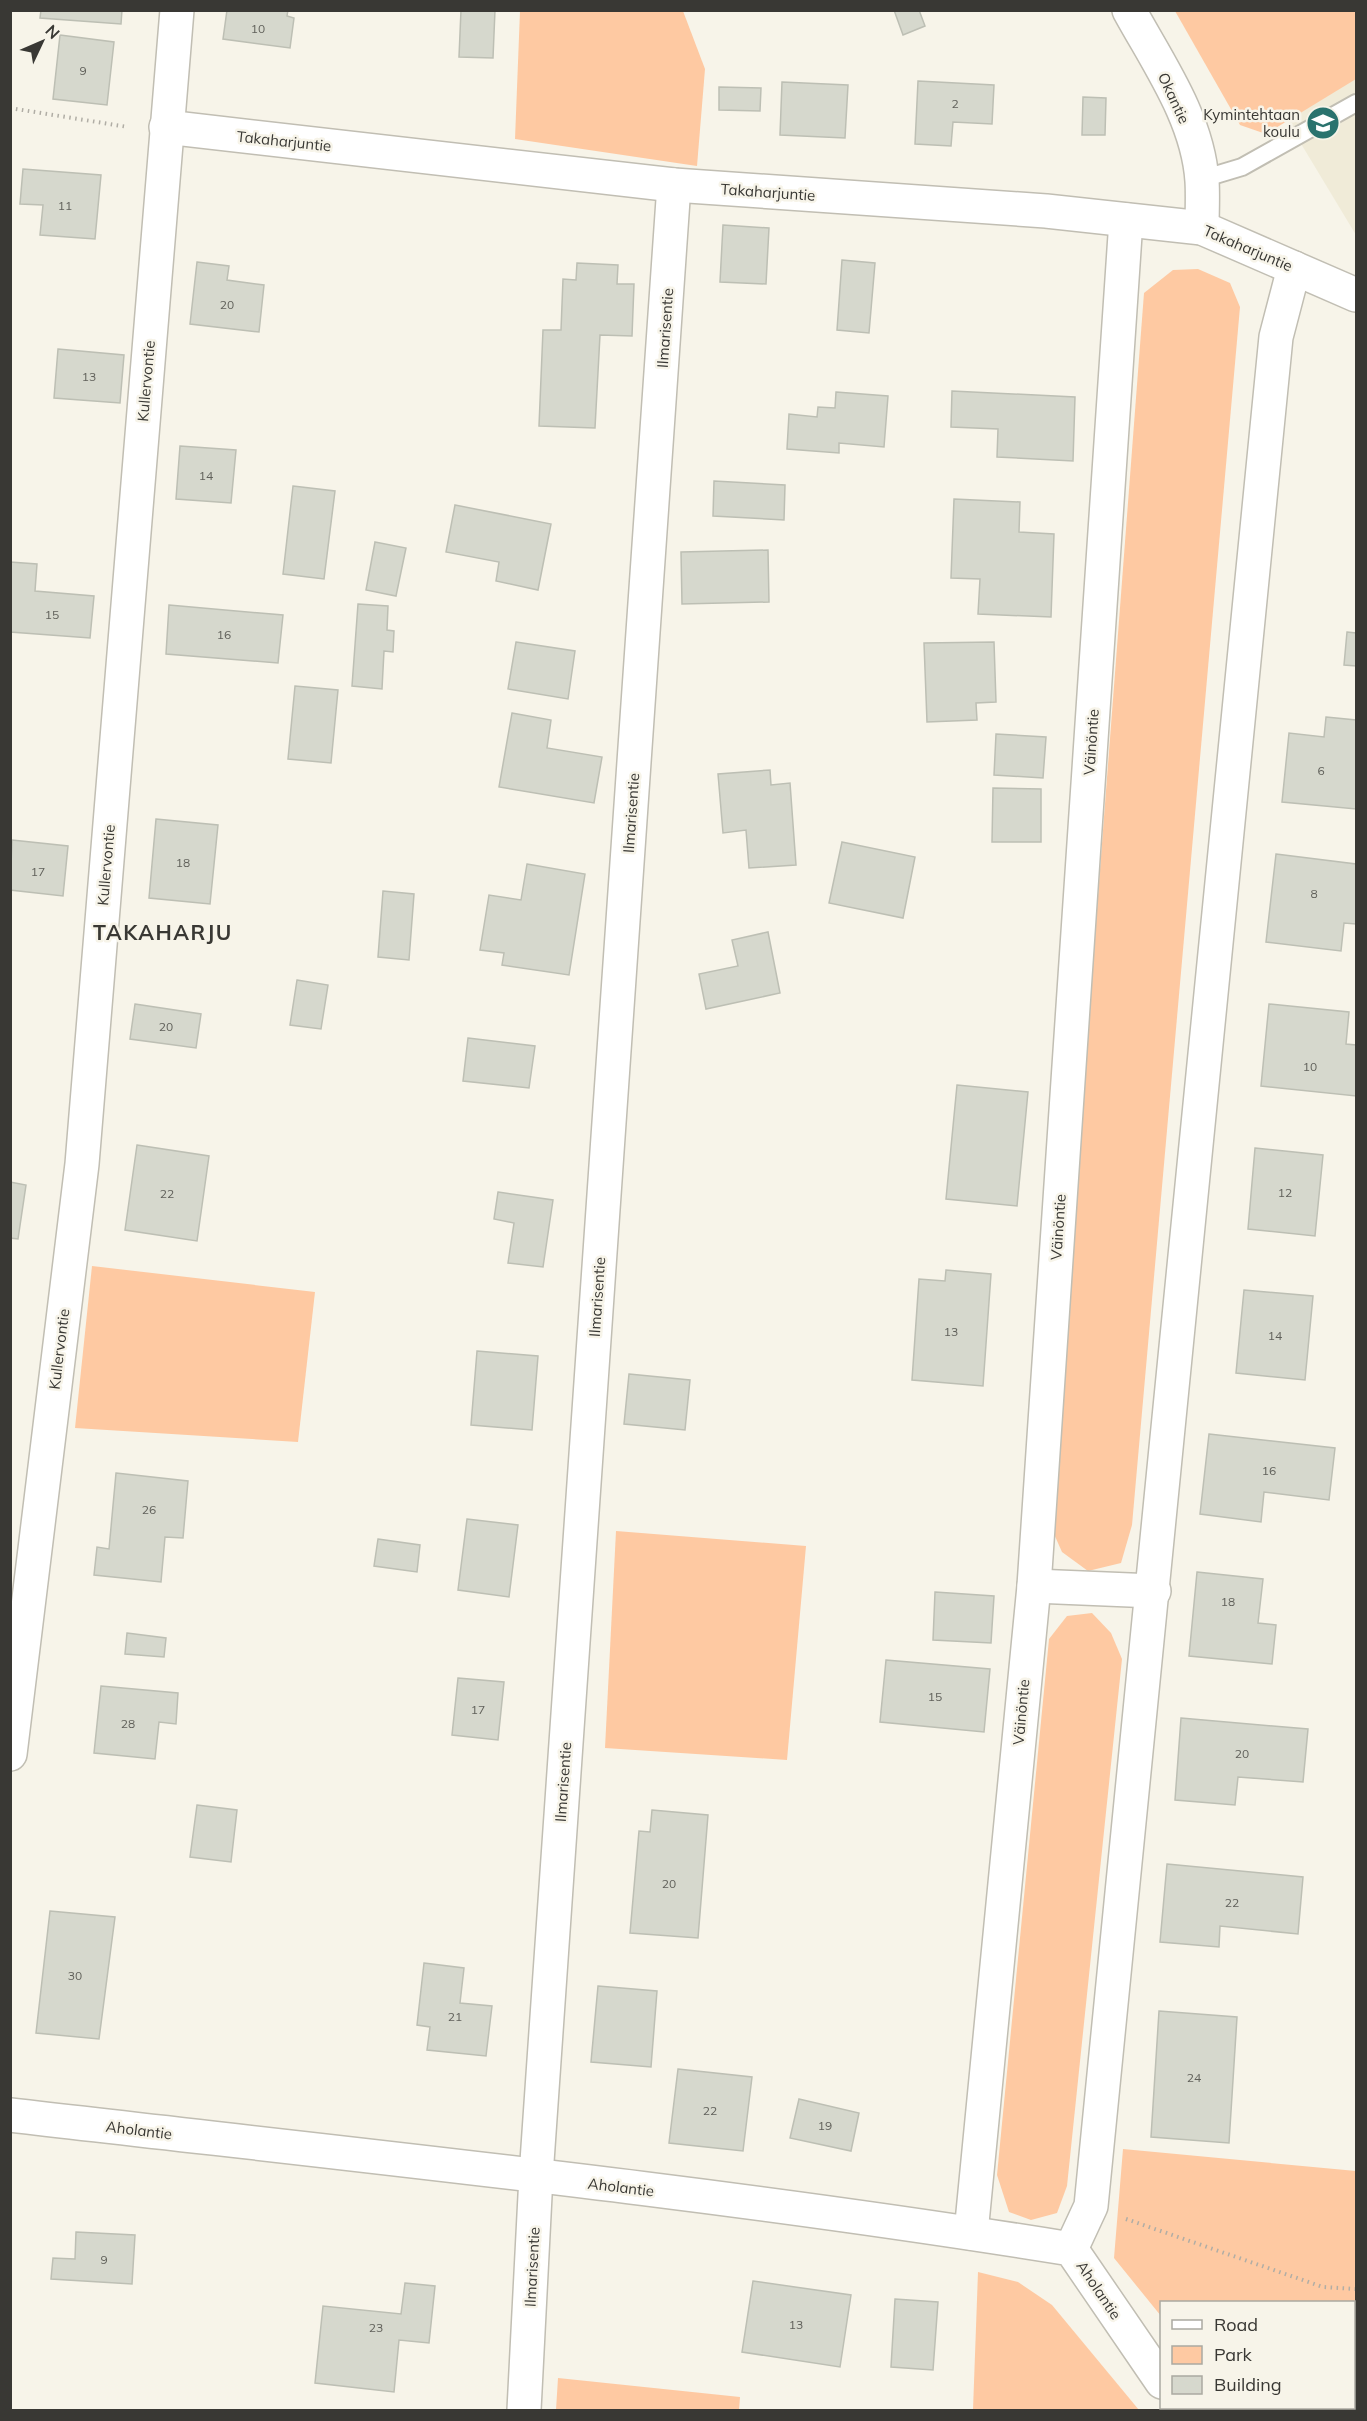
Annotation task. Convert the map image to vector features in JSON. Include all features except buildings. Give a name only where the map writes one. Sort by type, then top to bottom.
[{"type":"street","name":"Kullervontie","points":[[10,1754],[82,1164],[177,10]]},
{"type":"street","name":"Okantie","points":[[1129,10],[1182,108],[1202,179],[1202,228]]},
{"type":"street","name":"Takaharjuntie","points":[[166,127],[674,185],[1046,211],[1202,228],[1356,295]]},
{"type":"street","name":"Ilmarisentie","points":[[524,2410],[536,2176],[674,185]]},
{"type":"street","name":"Väinöntie","points":[[971,2233],[1034,1586],[1126,220]]},
{"type":"street","points":[[1071,2249],[1091,2206],[1154,1590],[1276,337],[1294,268]]},
{"type":"street","points":[[1034,1586],[1154,1590]]},
{"type":"street","name":"Aholantie","points":[[10,2115],[536,2176],[971,2233],[1071,2249],[1160,2381]]},
{"type":"lane","points":[[1202,179],[1242,166],[1356,103]]},
{"type":"path","points":[[10,108],[140,129],[166,127]]},
{"type":"path","points":[[1091,2206],[1323,2287],[1356,2289]]},
{"type":"shaded area","name":"Kymintehtaan koulu","points":[[1221,11],[1356,11],[1356,235]]},
{"type":"green space","points":[[520,11],[683,11],[705,69],[697,166],[515,139]]},
{"type":"green space","name":"Kymintehtaan koulu","points":[[1175,11],[1356,11],[1356,79],[1266,134],[1240,125]]},
{"type":"green space","points":[[1198,269],[1230,283],[1240,307],[1132,1525],[1121,1563],[1088,1571],[1062,1552],[1050,1525],[1144,293],[1173,270]]},
{"type":"green space","points":[[92,1266],[315,1292],[298,1442],[75,1428]]},
{"type":"green space","points":[[616,1531],[806,1546],[787,1760],[605,1748]]},
{"type":"green space","points":[[1092,1613],[1111,1633],[1122,1659],[1067,2186],[1057,2213],[1031,2220],[1009,2212],[997,2175],[1049,1639],[1067,1616]]},
{"type":"green space","points":[[1123,2149],[1356,2171],[1356,2354],[1355,2301],[1160,2301],[1160,2315],[1114,2258]]},
{"type":"green space","points":[[978,2272],[1018,2282],[1052,2305],[1139,2410],[973,2410]]},
{"type":"green space","points":[[558,2378],[740,2397],[739,2410],[556,2410]]},
{"type":"place","name":"Kymintehtaan koulu","points":[[1323,123]]},
{"type":"district","name":"TAKAHARJU","points":[[163,932]]}]
